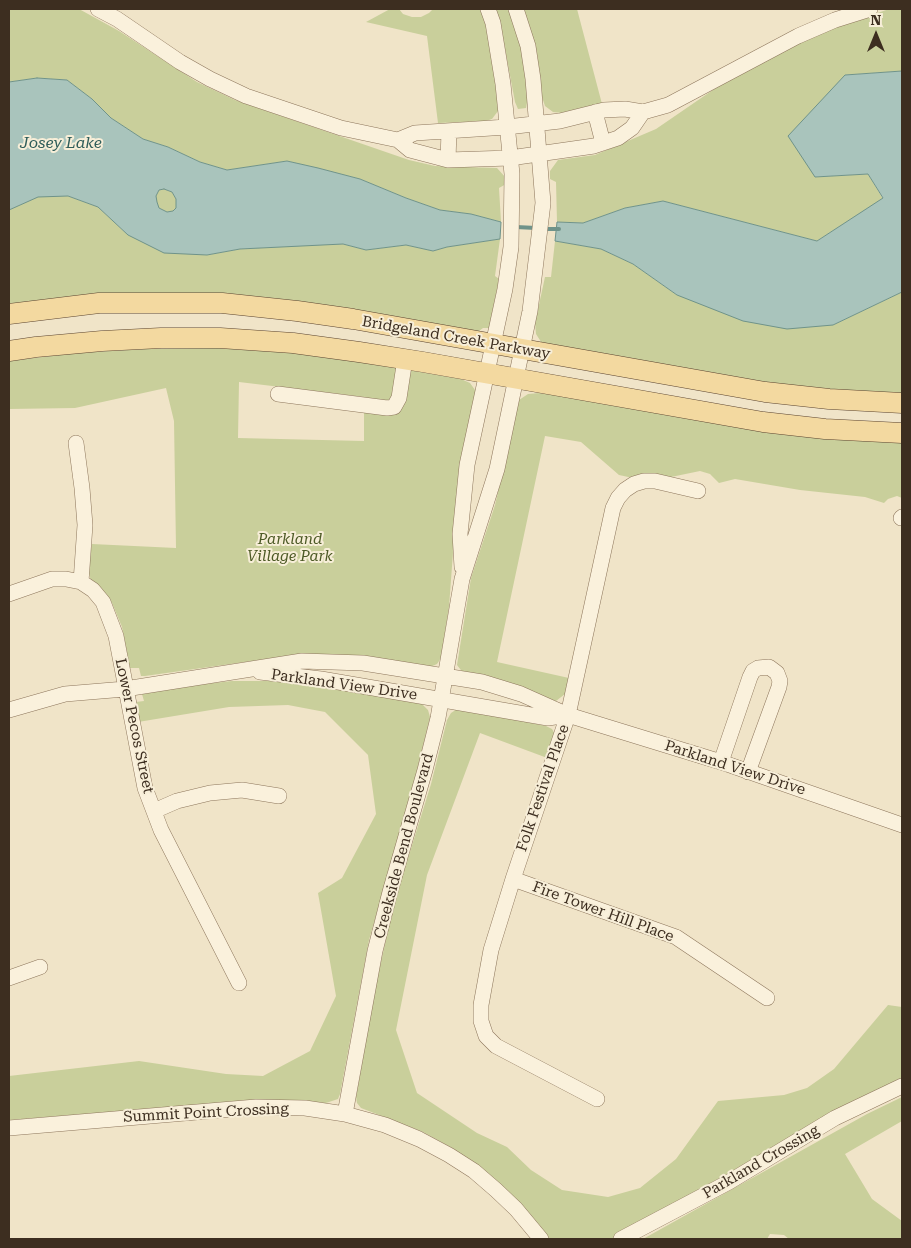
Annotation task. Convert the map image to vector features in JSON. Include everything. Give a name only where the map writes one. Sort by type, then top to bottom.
[{"type":"main road","name":"Bridgeland Creek Parkway","points":[[9,314],[99,302],[222,303],[344,318],[765,392],[829,399],[902,402]]},
{"type":"main road","name":"Bridgeland Creek Parkway","points":[[9,352],[36,347],[162,338],[210,338],[293,344],[405,359],[763,422],[826,429],[902,433]]},
{"type":"street","points":[[98,9],[117,19],[180,62],[246,96],[341,128],[398,140],[410,150],[448,160],[510,158],[594,146],[618,138],[632,128],[643,112]]},
{"type":"street","name":"Creekside Bend Boulevard","points":[[462,579],[460,534],[467,465],[493,345],[511,247],[513,189],[502,76],[493,23],[488,9]]},
{"type":"street","name":"Creekside Bend Boulevard","points":[[345,1114],[375,951],[425,770],[441,700],[462,579],[497,469],[530,311],[543,203],[533,79],[528,46],[516,9]]},
{"type":"street","points":[[398,140],[415,133],[507,127],[560,121],[604,110],[625,109],[643,112],[668,105],[798,36],[835,20],[870,9]]},
{"type":"street","points":[[596,112],[603,143]]},
{"type":"street","points":[[448,160],[449,131]]},
{"type":"street","points":[[278,394],[387,408],[394,406],[398,398],[405,359]]},
{"type":"street","points":[[9,594],[52,579],[81,582],[85,525],[76,443]]},
{"type":"street","name":"Folk Festival Place","points":[[597,1099],[496,1046],[486,1036],[480,1021],[481,1005],[491,950],[568,715],[613,508],[625,490],[634,484],[644,481],[655,481],[698,491]]},
{"type":"street","name":"Lower Pecos Street","points":[[81,582],[94,590],[103,602],[116,636],[145,788],[161,830],[239,983]]},
{"type":"street","name":"Parkland View Drive","points":[[9,710],[65,694],[125,689],[302,661],[363,663],[482,682],[521,694],[568,715],[720,762],[902,825]]},
{"type":"street","points":[[720,762],[753,671],[758,668],[769,667],[777,673],[780,680],[779,687],[748,772]]},
{"type":"street","name":"Parkland View Drive","points":[[239,670],[321,679],[548,718],[568,715]]},
{"type":"street","points":[[154,811],[177,801],[210,793],[242,790],[279,796]]},
{"type":"street","name":"Fire Tower Hill Place","points":[[513,879],[676,937],[767,998]]},
{"type":"street","points":[[9,978],[40,967]]},
{"type":"street","name":"Parkland Crossing","points":[[621,1239],[729,1182],[835,1118],[902,1086]]},
{"type":"street","name":"Summit Point Crossing","points":[[9,1128],[256,1107],[305,1108],[345,1114],[385,1125],[449,1155],[474,1171],[496,1190],[516,1209],[541,1239]]},
{"type":"green space","points":[[9,9],[79,9],[119,31],[197,82],[235,100],[409,160],[435,166],[497,168],[506,178],[506,184],[499,188],[501,222],[471,214],[440,210],[360,179],[287,161],[227,170],[200,162],[168,147],[143,139],[111,118],[92,99],[67,80],[37,78],[9,82]]},
{"type":"green space","points":[[390,9],[399,9],[403,14],[412,17],[421,17],[433,9],[482,9],[489,32],[498,96],[498,111],[492,119],[486,121],[438,123],[427,36],[366,22]]},
{"type":"green space","points":[[496,9],[511,9],[520,36],[528,98],[526,108],[518,109],[515,102]]},
{"type":"green space","points":[[524,9],[577,9],[602,104],[562,113],[553,112],[545,106],[542,97],[537,53]]},
{"type":"green space","points":[[889,9],[902,9],[902,71],[845,75],[815,177],[868,174],[883,199],[817,241],[663,201],[625,208],[583,223],[557,222],[556,182],[550,179],[550,171],[558,160],[595,155],[656,129],[726,81],[815,35]]},
{"type":"green space","points":[[164,189],[172,192],[176,199],[176,208],[173,211],[167,212],[159,208],[156,202],[159,190]]},
{"type":"green space","points":[[38,196],[68,196],[98,207],[128,235],[207,255],[240,249],[318,244],[343,244],[366,250],[406,245],[433,251],[500,239],[495,276],[499,279],[489,328],[483,328],[479,331],[479,335],[359,315],[9,309],[9,210]]},
{"type":"green space","points":[[555,241],[601,249],[633,264],[677,295],[833,325],[902,292],[902,395],[802,390],[543,345],[536,334],[535,323],[545,277],[551,277]]},
{"type":"green space","name":"Parkland Village Park","points":[[218,348],[293,353],[357,361],[461,379],[470,383],[475,390],[476,399],[454,539],[449,607],[441,658],[437,664],[428,668],[297,657],[252,661],[145,676],[141,676],[139,668],[130,668],[122,627],[112,603],[104,592],[91,581],[88,569],[92,544],[176,548],[174,421],[166,388],[75,408],[9,409],[9,361],[76,353],[145,349]],"holes":[[[239,382],[364,397],[364,441],[238,438]]]},
{"type":"green space","points":[[539,393],[902,440],[902,498],[897,496],[888,499],[884,503],[865,497],[800,490],[735,479],[719,483],[710,474],[700,471],[671,477],[649,475],[633,478],[619,475],[581,442],[545,436],[497,662],[569,678],[565,694],[556,701],[464,674],[457,665],[471,578],[495,505],[519,400],[528,394]]},
{"type":"green space","points":[[232,681],[277,681],[333,687],[422,704],[428,710],[430,717],[411,795],[369,940],[338,1099],[326,1103],[290,1100],[252,1101],[9,1120],[9,1076],[139,1061],[226,1074],[263,1076],[310,1051],[336,996],[318,893],[342,878],[376,814],[368,755],[325,712],[288,705],[229,707],[138,722],[136,702],[144,701],[142,694]]},
{"type":"green space","points":[[457,709],[546,726],[552,729],[555,734],[550,759],[480,733],[427,875],[396,1030],[417,1093],[477,1133],[507,1147],[531,1170],[562,1190],[608,1197],[640,1188],[676,1159],[718,1101],[784,1095],[807,1088],[834,1069],[888,1005],[902,1007],[902,1080],[830,1116],[611,1239],[550,1239],[479,1167],[452,1148],[423,1132],[361,1108],[357,1103],[356,1097],[376,984],[395,900],[431,784],[447,720],[451,713]]},
{"type":"green space","points":[[902,1097],[902,1121],[845,1154],[872,1199],[902,1221],[902,1239],[789,1239],[784,1235],[770,1234],[767,1239],[643,1239],[867,1114]]},
{"type":"water","points":[[902,71],[902,292],[833,325],[787,329],[743,321],[677,295],[633,264],[601,249],[555,241],[557,222],[583,223],[625,208],[663,201],[817,241],[883,198],[868,174],[815,177],[788,136],[845,75]]},
{"type":"water","name":"Josey Lake","points":[[37,78],[67,80],[92,99],[111,118],[143,139],[168,147],[200,162],[227,170],[287,161],[318,168],[360,179],[440,210],[471,214],[501,222],[500,239],[433,251],[406,245],[366,250],[343,244],[240,249],[207,255],[164,253],[128,235],[98,207],[68,196],[38,197],[9,210],[9,82]],"holes":[[[164,189],[172,192],[176,199],[176,208],[173,211],[167,212],[159,208],[156,196],[159,190]]]},
{"type":"waterway","points":[[516,227],[536,228]]},
{"type":"waterway","points":[[543,229],[559,229]]}]
